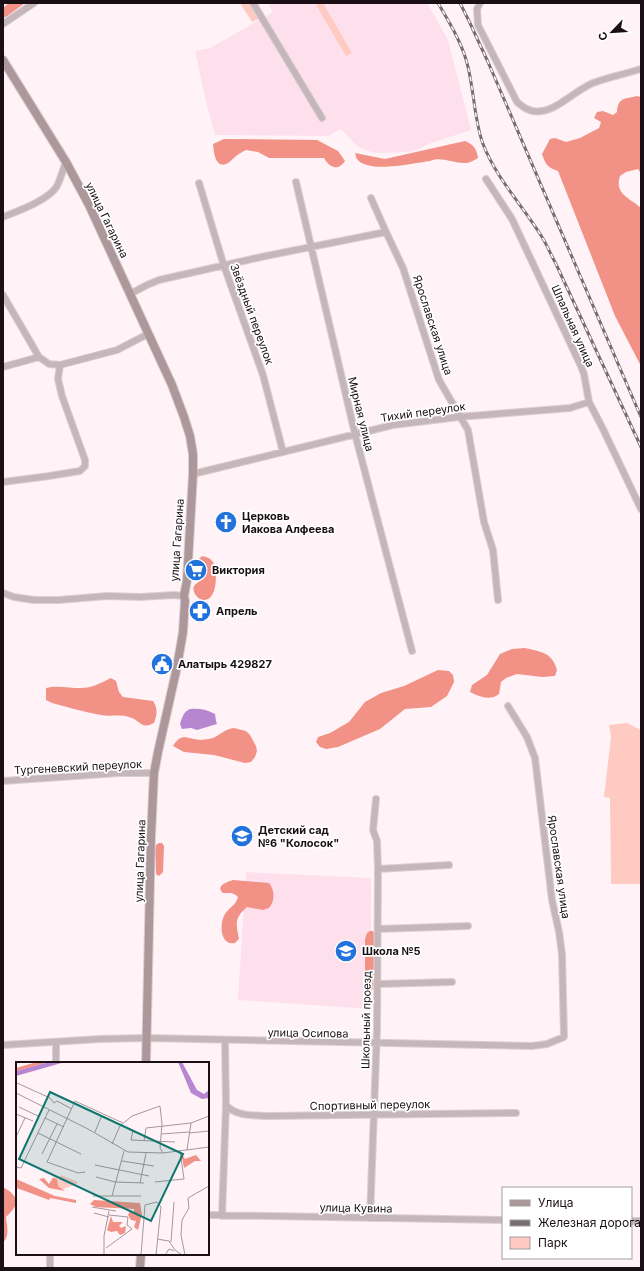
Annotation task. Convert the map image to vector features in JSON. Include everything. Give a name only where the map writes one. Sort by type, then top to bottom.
[{"type":"main road","name":"улица Гагарина","points":[[3,60],[66,162],[89,205],[172,385],[190,436],[193,454],[183,632],[154,773],[151,836],[146,1062]]},
{"type":"main road","points":[[140,1268],[141,1255]]},
{"type":"street","points":[[3,24],[34,3]]},
{"type":"street","points":[[253,3],[322,118]]},
{"type":"street","points":[[480,3],[477,10],[478,25],[517,102],[526,110],[541,111],[554,107],[577,91],[593,83],[641,69]]},
{"type":"street","points":[[3,217],[40,200],[49,194],[57,187],[66,162]]},
{"type":"street","name":"Шпальная улица","points":[[486,179],[512,218],[580,364],[584,374],[589,402],[641,509]]},
{"type":"street","name":"Мирная улица","points":[[296,182],[355,434],[412,651]]},
{"type":"street","name":"Звёздный переулок","points":[[199,183],[224,266],[263,375],[283,452]]},
{"type":"street","name":"Ярославская улица","points":[[371,198],[403,268],[439,380],[468,430],[484,522],[493,550],[498,600]]},
{"type":"street","points":[[130,294],[159,280],[261,257],[386,232]]},
{"type":"street","points":[[3,295],[39,357],[49,364],[60,365],[117,350],[148,334]]},
{"type":"street","points":[[3,367],[39,357]]},
{"type":"street","points":[[3,482],[80,470],[85,466],[85,460],[62,396],[58,379],[60,365]]},
{"type":"street","name":"Тихий переулок","points":[[193,474],[393,425],[460,416],[570,408],[589,402]]},
{"type":"street","points":[[3,593],[14,597],[34,600],[59,600],[106,596],[184,596]]},
{"type":"street","name":"Ярославская улица","points":[[508,706],[527,737],[535,758],[552,900],[562,954],[564,1037]]},
{"type":"street","name":"Тургеневский переулок","points":[[3,781],[119,773],[154,773]]},
{"type":"street","name":"Школьный проезд","points":[[370,1218],[378,984],[378,870],[377,841],[374,830],[376,799]]},
{"type":"street","points":[[378,870],[449,865]]},
{"type":"street","points":[[378,929],[468,926]]},
{"type":"street","points":[[378,984],[452,982]]},
{"type":"street","name":"улица Осипова","points":[[3,1045],[146,1038],[225,1041],[532,1046],[547,1044],[564,1037]]},
{"type":"street","points":[[222,1216],[226,1105],[225,1041]]},
{"type":"street","points":[[56,1042],[56,1062]]},
{"type":"street","name":"Спортивный переулок","points":[[226,1105],[233,1112],[269,1116],[516,1113]]},
{"type":"street","name":"улица Кувина","points":[[209,1215],[502,1220]]},
{"type":"street","points":[[50,1255],[50,1268]]},
{"type":"shaded area","points":[[9,3],[25,3],[6,17],[3,17],[3,8]]},
{"type":"shaded area","points":[[268,3],[427,3],[448,40],[471,130],[409,152],[374,153],[358,147],[341,129],[328,136],[215,135],[195,51],[210,48],[273,12]]},
{"type":"shaded area","points":[[637,96],[641,97],[641,180],[638,169],[626,172],[620,176],[619,187],[624,195],[641,208],[641,366],[615,316],[558,171],[547,165],[542,154],[550,139],[555,138],[566,142],[580,138],[599,128],[601,122],[594,118],[597,112],[603,111],[613,115],[617,112],[621,101],[626,98]]},
{"type":"shaded area","points":[[224,139],[317,140],[338,151],[345,161],[339,166],[334,167],[328,164],[324,158],[269,158],[258,152],[246,150],[224,165],[220,164],[216,159],[213,144]]},
{"type":"shaded area","points":[[465,141],[474,147],[478,158],[468,163],[439,159],[414,164],[381,167],[363,163],[357,159],[355,153],[385,159]]},
{"type":"shaded area","points":[[202,556],[213,562],[216,573],[213,593],[206,600],[200,599],[195,594],[194,590],[194,586],[201,580],[202,577],[203,564],[198,560]]},
{"type":"shaded area","points":[[525,648],[541,652],[549,656],[555,664],[557,670],[555,676],[542,677],[517,674],[506,678],[501,682],[499,694],[489,698],[481,697],[470,692],[472,685],[487,675],[500,654],[512,649]]},
{"type":"shaded area","points":[[438,670],[449,671],[453,675],[454,682],[447,696],[431,707],[405,709],[380,729],[338,747],[326,749],[320,747],[316,742],[318,737],[330,733],[349,722],[365,702],[381,693],[404,686]]},
{"type":"shaded area","points":[[111,678],[116,681],[119,692],[123,697],[153,701],[156,707],[156,717],[154,723],[143,725],[133,718],[122,716],[104,716],[52,703],[46,700],[46,688],[85,688]]},
{"type":"shaded area","points":[[190,709],[202,709],[212,712],[215,714],[217,724],[197,730],[191,728],[182,729],[180,724],[182,717],[184,713]]},
{"type":"shaded area","points":[[234,728],[246,731],[256,746],[257,751],[251,762],[245,763],[214,755],[184,752],[173,746],[179,739],[185,737],[200,740],[209,739]]},
{"type":"shaded area","points":[[159,843],[162,843],[164,846],[163,872],[159,876],[156,874],[155,848]]},
{"type":"shaded area","points":[[246,872],[371,878],[371,1009],[238,1000]]},
{"type":"shaded area","points":[[233,880],[269,883],[274,896],[269,908],[263,910],[247,907],[243,911],[237,922],[239,939],[235,943],[230,943],[226,941],[222,933],[222,923],[225,914],[235,903],[238,897],[233,894],[223,893],[220,888]]},
{"type":"shaded area","points":[[373,931],[375,936],[373,988],[370,993],[367,994],[365,988],[365,939],[367,933]]},
{"type":"shaded area","points":[[3,1187],[13,1194],[16,1204],[6,1217],[7,1237],[3,1243]]},
{"type":"green space","points":[[240,3],[251,3],[260,18],[252,22]]},
{"type":"green space","points":[[315,3],[323,3],[352,53],[346,56]]},
{"type":"green space","points":[[627,723],[641,730],[641,884],[611,884],[610,798],[604,797],[611,737],[609,725]]},
{"type":"railway","points":[[438,3],[454,32],[464,55],[469,73],[480,135],[488,156],[502,180],[535,225],[546,243],[641,447]]},
{"type":"railway","points":[[460,3],[488,62],[641,417]]},
{"type":"place","name":"Церковь Иакова Алфеева","points":[[226,522]]},
{"type":"place","name":"Виктория","points":[[196,570]]},
{"type":"place","name":"Апрель","points":[[200,611]]},
{"type":"place","name":"Алатырь 429827","points":[[162,664]]},
{"type":"place","name":"Детский сад №6 \"Колосок\"","points":[[242,836]]},
{"type":"place","name":"Школа №5","points":[[346,951]]}]
